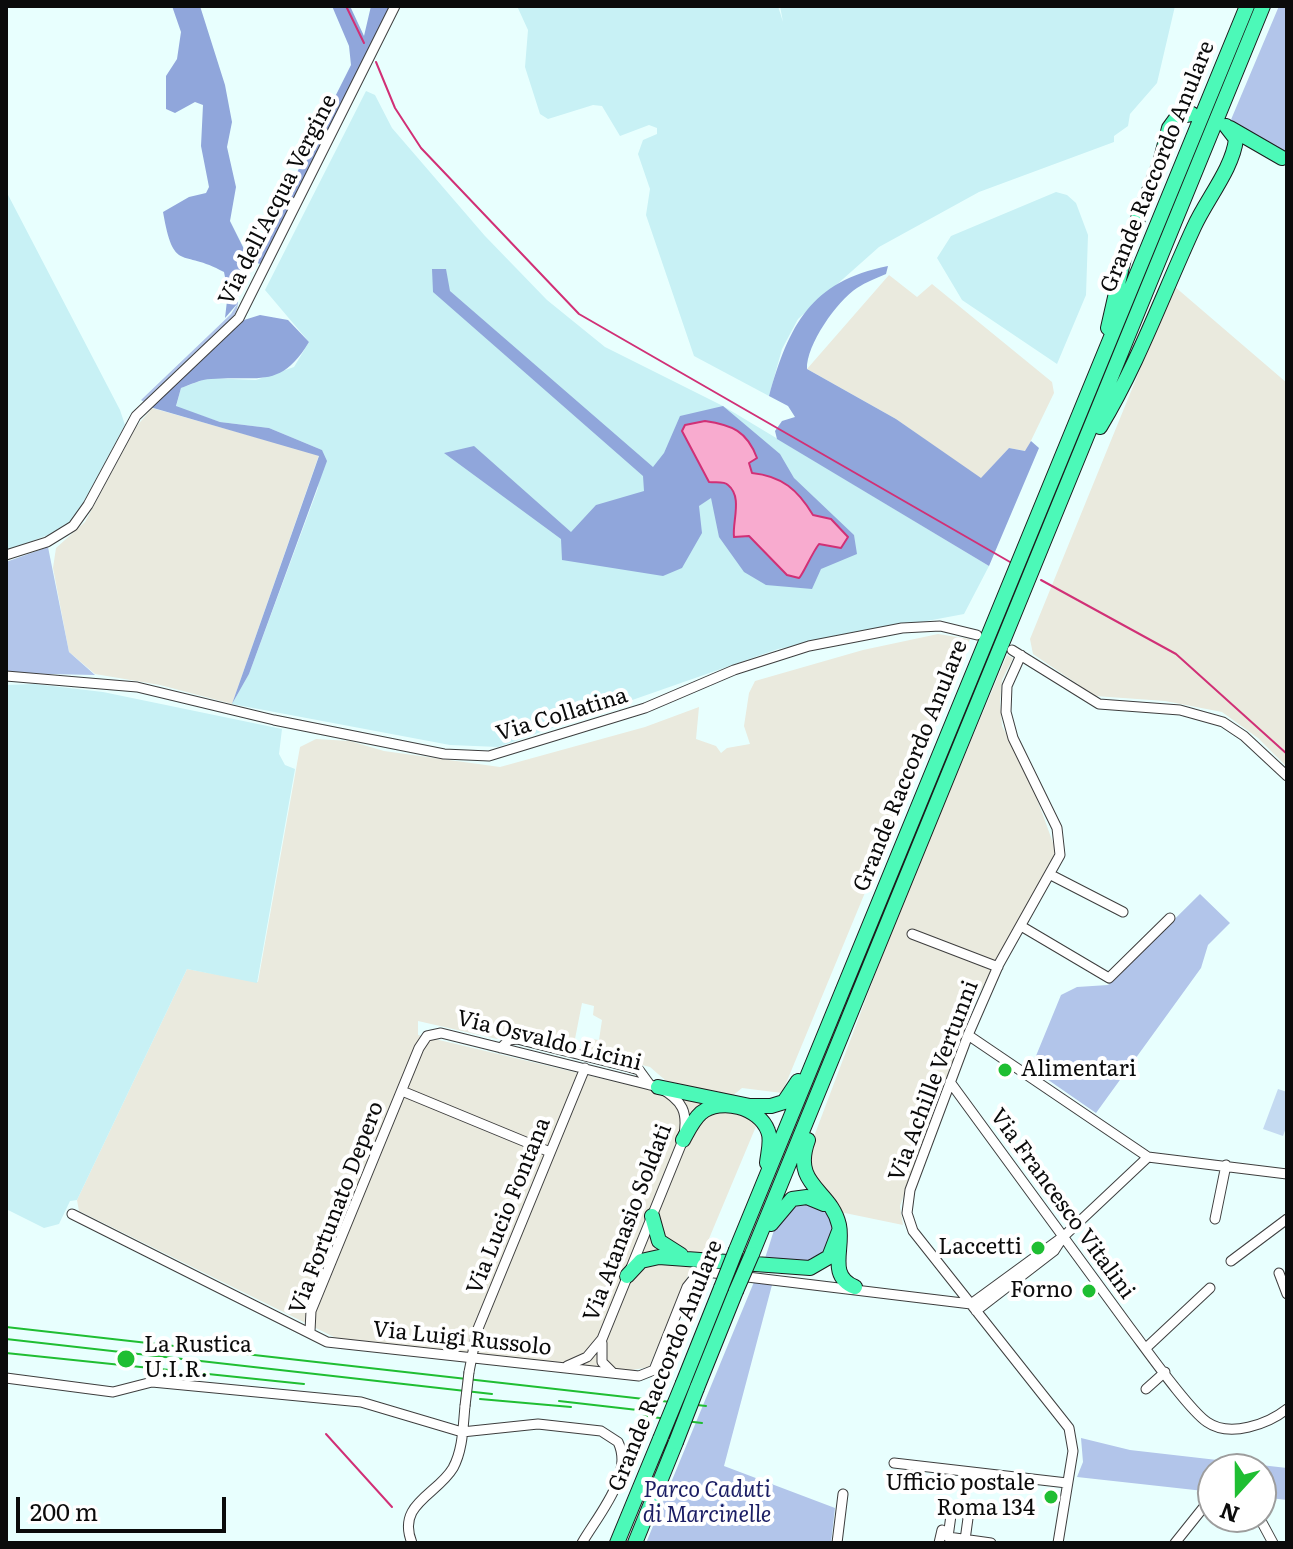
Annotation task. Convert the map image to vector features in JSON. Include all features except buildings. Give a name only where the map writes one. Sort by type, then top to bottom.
[{"type":"highway","name":"Grande Raccordo Anulare","points":[[635,1543],[676,1442],[690,1386],[736,1250],[1247,6]]},
{"type":"highway","name":"Grande Raccordo Anulare","points":[[617,1543],[660,1439],[690,1386],[736,1291],[1079,462],[1263,6]]},
{"type":"highway","points":[[1095,378],[1126,249],[1160,163],[1169,128],[1181,115],[1192,114]]},
{"type":"highway","points":[[1079,462],[1124,385],[1193,229],[1230,159],[1236,139],[1226,126],[1284,159]]},
{"type":"highway","points":[[1230,159],[1240,147],[1250,144],[1284,159]]},
{"type":"highway","points":[[654,1086],[750,1106],[777,1104],[790,1097],[831,1021]]},
{"type":"highway","points":[[829,1069],[802,1159],[808,1179],[828,1207],[839,1231],[838,1271],[845,1282],[855,1287]]},
{"type":"highway","points":[[683,1140],[697,1117],[716,1106],[746,1110],[759,1118],[770,1138],[764,1178],[755,1204]]},
{"type":"highway","points":[[753,1250],[789,1200],[807,1197],[828,1207]]},
{"type":"highway","points":[[652,1216],[662,1244],[689,1258]]},
{"type":"highway","points":[[627,1276],[646,1259],[689,1258],[804,1269],[829,1257],[839,1231]]},
{"type":"street","name":"Via dell'Acqua Vergine","points":[[6,555],[47,542],[73,526],[88,505],[136,416],[239,318],[395,6]]},
{"type":"street","name":"Via Collatina","points":[[6,676],[137,687],[262,718],[444,754],[489,756],[645,708],[734,670],[809,646],[902,628],[940,626],[977,635]]},
{"type":"street","name":"Via Achille Vertunni","points":[[1058,1543],[1073,1446],[1069,1428],[911,1227],[907,1213],[910,1190],[968,1035],[998,967],[1051,875],[1060,851],[1057,828],[1013,738],[1006,712],[1007,686],[1017,652],[1099,704],[1180,710],[1223,722],[1244,736],[1287,776]]},
{"type":"street","points":[[1051,875],[1123,912]]},
{"type":"street","points":[[1021,926],[1109,978],[1170,918]]},
{"type":"street","points":[[912,934],[998,967]]},
{"type":"street","name":"Via Osvaldo Licini","points":[[432,1034],[654,1086]]},
{"type":"street","name":"Via Fortunato Depero","points":[[72,1214],[310,1331],[311,1311],[421,1043],[432,1034]]},
{"type":"street","points":[[968,1035],[1148,1157],[1287,1174]]},
{"type":"street","points":[[501,1048],[509,1040],[517,1039],[639,1070],[654,1086]]},
{"type":"street","name":"Via Lucio Fontana","points":[[462,1432],[470,1359],[477,1331],[585,1068]]},
{"type":"street","name":"Via Francesco Vitalini","points":[[950,1082],[1146,1348],[1204,1420],[1213,1425],[1256,1426],[1271,1422],[1287,1409]]},
{"type":"street","name":"Via Atanasio Soldati","points":[[564,1367],[587,1357],[602,1339],[683,1140],[686,1118],[682,1104],[654,1086]]},
{"type":"street","points":[[402,1091],[550,1152]]},
{"type":"street","points":[[855,1287],[974,1307],[1063,1237],[1148,1157]]},
{"type":"street","points":[[1215,1219],[1226,1165]]},
{"type":"street","points":[[1231,1261],[1287,1219]]},
{"type":"street","name":"Via Luigi Russolo","points":[[310,1331],[320,1339],[338,1344],[639,1376],[654,1370],[687,1287],[702,1273],[715,1271],[855,1287]]},
{"type":"street","points":[[1279,1273],[1287,1294]]},
{"type":"street","points":[[1146,1348],[1210,1288]]},
{"type":"street","name":"Via Atanasio Soldati","points":[[602,1339],[602,1362],[615,1373]]},
{"type":"street","points":[[1146,1389],[1165,1372]]},
{"type":"street","points":[[6,1378],[113,1392],[152,1382],[361,1402],[462,1432],[538,1424],[595,1429],[613,1436],[622,1452],[622,1471],[582,1543]]},
{"type":"street","points":[[412,1543],[407,1529],[412,1509],[452,1469],[462,1432]]},
{"type":"street","points":[[894,1463],[1067,1483]]},
{"type":"street","points":[[837,1543],[843,1494]]},
{"type":"street","points":[[1175,1543],[1197,1516]]},
{"type":"street","points":[[939,1543],[942,1530]]},
{"type":"street","points":[[965,1540],[991,1543]]},
{"type":"shaded area","points":[[172,6],[200,6],[225,85],[232,122],[227,147],[236,187],[230,221],[249,259],[248,269],[238,271],[238,303],[225,318],[228,292],[224,272],[176,252],[163,212],[189,197],[206,193],[209,187],[201,146],[203,105],[195,102],[175,113],[166,109],[166,76],[177,59],[181,32]]},
{"type":"shaded area","points":[[332,6],[350,6],[364,36],[371,6],[393,6],[264,262],[259,264],[255,260],[257,252],[351,65],[349,46]]},
{"type":"shaded area","points":[[517,6],[778,6],[783,22],[780,6],[1175,6],[1157,83],[1130,114],[1128,126],[1114,136],[1114,142],[979,192],[879,247],[798,319],[782,349],[769,396],[694,356],[646,215],[650,189],[638,154],[643,140],[657,134],[657,128],[649,125],[620,136],[602,106],[593,105],[548,119],[540,114],[525,67],[528,30]]},
{"type":"shaded area","points":[[366,91],[375,95],[392,128],[485,236],[547,300],[605,347],[723,406],[989,566],[964,614],[778,649],[498,747],[450,745],[232,704],[249,674],[318,488],[322,450],[269,428],[220,422],[176,407],[181,388],[208,378],[256,380],[294,367],[309,342],[265,290]]},
{"type":"shaded area","points":[[6,191],[125,425],[76,517],[61,530],[6,551]]},
{"type":"shaded area","points":[[1056,192],[1067,195],[1076,203],[1088,235],[1086,295],[1057,364],[962,300],[937,258],[951,236]]},
{"type":"shaded area","points":[[888,266],[886,274],[857,288],[832,313],[817,336],[807,369],[896,419],[981,478],[1009,448],[1025,451],[1031,441],[1039,448],[989,566],[777,439],[775,431],[782,421],[795,417],[788,406],[769,396],[795,328],[822,295],[840,283]]},
{"type":"shaded area","points":[[432,269],[446,269],[450,291],[653,467],[664,453],[680,416],[723,406],[780,454],[794,478],[854,535],[857,554],[821,569],[812,589],[766,585],[744,572],[719,537],[711,498],[699,506],[702,533],[682,568],[663,576],[562,560],[561,539],[444,453],[474,446],[571,532],[596,505],[644,491],[643,476],[433,292]]},
{"type":"shaded area","points":[[889,275],[917,297],[932,284],[1052,382],[1054,393],[1026,451],[1009,448],[981,479],[896,419],[807,369]]},
{"type":"shaded area","points":[[1174,286],[1287,383],[1287,767],[1258,738],[1222,712],[1165,701],[1095,696],[1033,654],[1030,639]]},
{"type":"shaded area","points":[[260,315],[288,320],[309,342],[298,357],[278,374],[267,377],[207,379],[181,388],[176,406],[220,422],[269,428],[322,450],[327,461],[249,674],[232,704],[319,456],[150,407],[244,320]]},
{"type":"shaded area","points":[[152,408],[319,455],[232,704],[160,685],[95,674],[69,652],[53,568],[56,548],[85,522],[136,427]]},
{"type":"shaded area","points":[[705,421],[731,427],[743,435],[757,458],[749,463],[752,473],[781,481],[801,498],[813,515],[831,519],[848,537],[841,548],[819,544],[799,578],[787,575],[749,536],[734,537],[735,496],[728,485],[709,482],[682,431],[685,425]]},
{"type":"shaded area","points":[[938,634],[970,639],[782,1093],[742,1088],[731,1097],[665,1080],[650,1067],[593,1053],[589,1047],[591,1039],[599,1040],[602,1020],[593,1015],[594,1006],[582,1003],[574,1044],[569,1047],[515,1034],[497,1039],[418,1021],[418,1035],[663,1093],[746,1116],[757,1124],[703,1253],[692,1266],[649,1367],[627,1371],[336,1338],[79,1211],[77,1200],[187,969],[258,982],[300,747],[316,739],[350,741],[384,751],[500,767],[645,727],[699,707],[696,739],[716,746],[721,753],[727,748],[750,744],[744,726],[749,693],[755,681],[863,650]]},
{"type":"shaded area","points":[[1007,655],[1013,658],[1002,680],[1002,726],[1029,777],[1056,851],[976,999],[900,1206],[903,1225],[840,1212],[810,1174],[807,1155],[896,919]]},
{"type":"shaded area","points":[[35,684],[103,692],[282,729],[279,754],[285,765],[295,769],[257,983],[187,969],[77,1200],[70,1201],[59,1224],[44,1228],[6,1209],[6,685]]},
{"type":"shaded area","points":[[1278,1089],[1287,1092],[1287,1125],[1283,1136],[1263,1129]]},
{"type":"green space","points":[[1279,6],[1287,6],[1287,154],[1230,122]]},
{"type":"green space","points":[[238,303],[235,314],[214,341],[144,402],[141,400],[231,314]]},
{"type":"green space","points":[[48,547],[69,652],[95,675],[6,673],[6,562]]},
{"type":"green space","points":[[1200,894],[1230,923],[1208,945],[1201,968],[1096,1113],[1031,1068],[1061,995],[1077,987],[1108,985]]},
{"type":"green space","points":[[811,1202],[826,1212],[832,1222],[826,1251],[806,1261],[765,1258],[783,1214]]},
{"type":"green space","name":"Parco Caduti di Marcinelle","points":[[754,1282],[772,1285],[724,1466],[835,1508],[831,1543],[646,1543]]},
{"type":"green space","points":[[1081,1438],[1130,1450],[1197,1458],[1197,1490],[1077,1477],[1083,1462]]},
{"type":"green space","points":[[1277,1467],[1287,1468],[1287,1500],[1277,1499]]},
{"type":"waterway","points":[[346,6],[364,43]]},
{"type":"waterway","points":[[376,62],[395,108],[421,148],[579,314],[1010,562]]},
{"type":"waterway","points":[[1041,580],[1176,654],[1287,754]]},
{"type":"waterway","points":[[326,1434],[392,1507]]},
{"type":"railway","points":[[6,1327],[706,1406]]},
{"type":"railway","points":[[6,1339],[492,1394]]},
{"type":"railway","points":[[6,1353],[304,1384]]},
{"type":"railway","points":[[480,1399],[571,1407]]},
{"type":"railway","points":[[559,1401],[655,1412]]},
{"type":"railway","points":[[643,1416],[702,1423]]},
{"type":"place","name":"Alimentari","points":[[1005,1070]]},
{"type":"place","name":"Laccetti","points":[[1038,1248]]},
{"type":"place","name":"Forno","points":[[1089,1291]]},
{"type":"place","name":"La Rustica U.I.R.","points":[[126,1359]]},
{"type":"place","name":"Ufficio postale Roma 134","points":[[1051,1497]]}]
